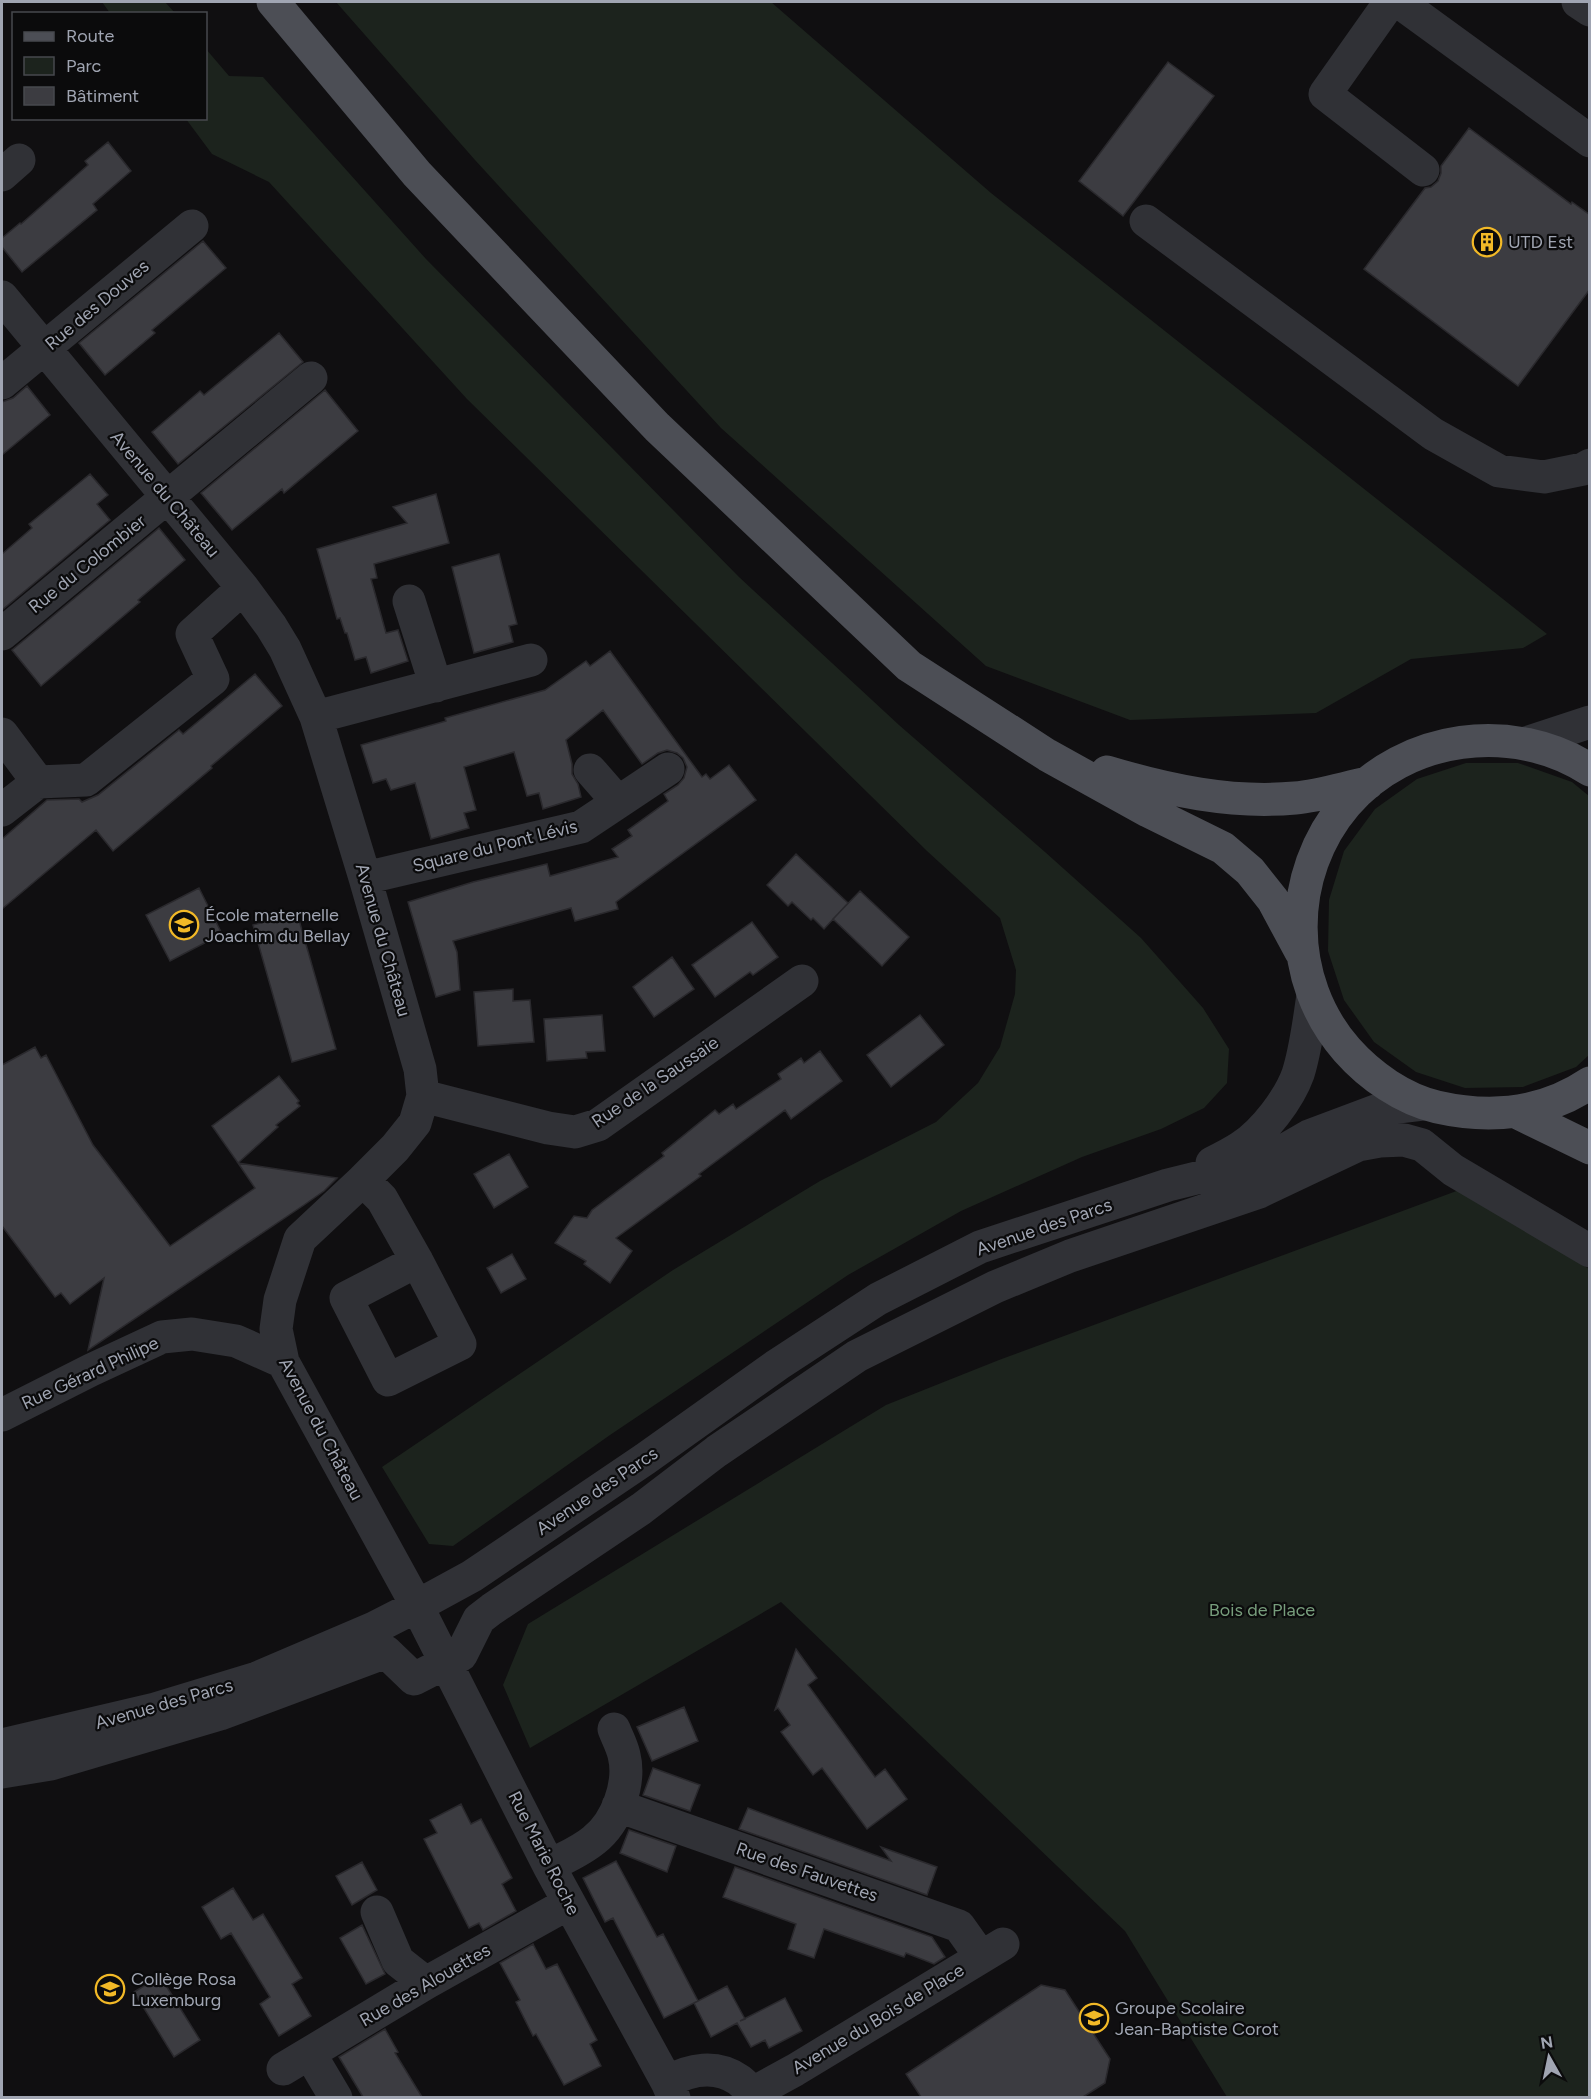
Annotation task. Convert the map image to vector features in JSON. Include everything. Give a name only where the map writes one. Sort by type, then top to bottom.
[{"type":"main road","points":[[273,2],[417,174],[657,427],[909,666],[1047,755],[1148,811],[1223,848],[1250,871],[1273,900],[1302,952]]},
{"type":"main road","points":[[1590,770],[1557,753],[1526,743],[1478,740],[1450,743],[1426,750],[1399,762],[1368,783],[1346,804],[1325,834],[1310,867],[1301,903],[1302,952],[1313,995],[1338,1040],[1375,1077],[1423,1104],[1481,1114],[1516,1112],[1555,1102],[1590,1083]]},
{"type":"main road","points":[[1047,755],[1160,788],[1230,798],[1263,800],[1297,798],[1368,783]]},
{"type":"main road","points":[[1516,1112],[1590,1148]]},
{"type":"street","points":[[1390,2],[1325,94],[1423,171]]},
{"type":"street","points":[[1399,2],[1590,141]]},
{"type":"street","points":[[1578,2],[1590,10]]},
{"type":"street","points":[[1146,221],[1433,435],[1499,471],[1544,477],[1583,469],[1590,465]]},
{"type":"street","name":"Rue des Douves","points":[[2,383],[192,226]]},
{"type":"street","name":"Avenue du Château","points":[[2,297],[243,588],[285,649],[316,717],[420,1069],[423,1096],[415,1123],[395,1148],[300,1239],[280,1300],[276,1329],[283,1362],[417,1606]]},
{"type":"street","name":"Rue du Colombier","points":[[2,634],[311,378]]},
{"type":"street","points":[[2,810],[38,782],[86,780],[213,680],[192,634],[243,588]]},
{"type":"street","points":[[409,601],[436,686]]},
{"type":"street","points":[[316,717],[531,660]]},
{"type":"street","points":[[1526,743],[1590,722]]},
{"type":"street","points":[[2,734],[38,782]]},
{"type":"street","name":"Square du Pont Lévis","points":[[365,878],[580,827],[668,769]]},
{"type":"street","points":[[590,770],[618,802]]},
{"type":"street","name":"Rue de la Saussaie","points":[[423,1096],[548,1128],[575,1132],[598,1125],[802,981]]},
{"type":"street","name":"Avenue des Parcs","points":[[1168,1185],[1242,1147],[1278,1110],[1297,1075],[1305,1045],[1313,995]]},
{"type":"street","name":"Avenue des Parcs","points":[[2,1745],[154,1709],[258,1678],[417,1606],[481,1569],[645,1459],[777,1365],[878,1299],[980,1247],[1168,1185],[1249,1165],[1278,1154],[1308,1136],[1381,1109],[1423,1104]]},
{"type":"street","points":[[2,1772],[51,1764],[219,1714],[386,1652],[414,1679],[461,1654],[479,1619],[492,1609],[641,1509],[717,1451],[857,1356],[994,1287],[1080,1252],[1259,1192],[1358,1145],[1404,1140],[1422,1145],[1453,1170],[1590,1251]]},
{"type":"street","points":[[363,1180],[382,1199],[417,1261]]},
{"type":"street","name":"Rue Gérard Philipe","points":[[2,1415],[162,1337],[192,1334],[236,1341],[283,1362]]},
{"type":"street","name":"Rue Marie Roche","points":[[417,1606],[549,1866],[671,2090]]},
{"type":"street","points":[[549,1866],[593,1841],[608,1825],[618,1806],[625,1782],[626,1768],[624,1755],[614,1729]]},
{"type":"street","name":"Rue des Fauvettes","points":[[618,1806],[959,1926],[992,1951]]},
{"type":"street","name":"Rue des Alouettes","points":[[336,2097],[297,2061],[426,1983],[569,1903]]},
{"type":"street","points":[[377,1912],[398,1961],[426,1983]]},
{"type":"street","name":"Avenue du Bois de Place","points":[[671,2090],[681,2074],[708,2069],[723,2072],[735,2078],[754,2095],[992,1951]]},
{"type":"green space","points":[[102,2],[165,2],[174,12],[109,12]]},
{"type":"green space","points":[[336,2],[771,2],[991,193],[1547,634],[1523,648],[1411,659],[1316,713],[1130,720],[986,666],[721,428],[475,160]]},
{"type":"green space","points":[[207,50],[229,76],[263,77],[426,259],[739,577],[899,725],[1141,938],[1203,1008],[1229,1049],[1227,1083],[1204,1108],[1161,1129],[1082,1157],[961,1211],[848,1275],[610,1435],[453,1546],[429,1544],[382,1467],[673,1270],[820,1181],[936,1122],[978,1083],[1000,1047],[1015,994],[1016,970],[1000,918],[927,851],[467,399],[269,182],[212,154],[187,120],[207,120]]},
{"type":"green space","points":[[1466,763],[1518,763],[1572,782],[1589,796],[1589,1055],[1576,1067],[1523,1087],[1465,1088],[1416,1072],[1374,1042],[1344,1000],[1328,951],[1329,900],[1344,851],[1375,809],[1417,779]]},
{"type":"green space","name":"Bois de Place","points":[[1470,1186],[1589,1269],[1589,2097],[1227,2097],[1125,1931],[781,1602],[530,1748],[503,1685],[528,1624],[886,1405],[999,1360]]},
{"type":"building","points":[[1168,62],[1214,96],[1123,216],[1079,181]]},
{"type":"building","name":"UTD Est","points":[[1469,128],[1571,204],[1572,202],[1590,215],[1590,289],[1518,386],[1364,269],[1425,188],[1431,187],[1438,181],[1441,166]]},
{"type":"building","points":[[108,142],[131,171],[93,204],[97,210],[22,272],[2,247],[2,238],[88,165],[85,161]]},
{"type":"building","points":[[203,241],[226,268],[152,330],[155,333],[105,375],[79,343]]},
{"type":"building","points":[[279,333],[303,362],[178,464],[152,432],[200,391],[204,395]]},
{"type":"building","points":[[27,386],[50,415],[2,455],[2,402],[13,398]]},
{"type":"building","points":[[325,390],[358,431],[284,493],[282,489],[232,530],[201,493]]},
{"type":"building","points":[[90,474],[108,495],[97,504],[110,520],[2,610],[2,554],[32,528],[29,524]]},
{"type":"building","points":[[436,494],[449,543],[374,564],[377,578],[371,579],[386,633],[398,630],[408,661],[371,673],[366,657],[355,660],[347,633],[345,633],[340,618],[337,619],[317,549],[407,523],[393,507]]},
{"type":"building","points":[[159,528],[185,560],[138,600],[140,602],[41,686],[12,650]]},
{"type":"building","points":[[499,554],[517,624],[509,626],[513,642],[474,653],[452,567]]},
{"type":"building","points":[[610,651],[702,777],[706,774],[710,779],[729,765],[756,800],[616,902],[618,909],[575,921],[571,908],[453,941],[457,952],[460,990],[436,997],[408,902],[473,882],[547,864],[550,876],[618,857],[612,849],[632,836],[628,830],[668,801],[664,794],[684,778],[687,767],[683,758],[667,750],[642,764],[603,710],[566,740],[572,774],[578,784],[581,797],[543,809],[539,793],[527,796],[514,752],[464,767],[476,810],[464,813],[469,828],[431,839],[415,783],[391,790],[386,779],[373,783],[361,745],[446,721],[445,718],[545,690],[586,661],[590,666]]},
{"type":"building","points":[[255,674],[282,706],[113,851],[96,830],[2,909],[2,839],[47,800],[79,799],[82,802],[98,795],[179,730],[183,734]]},
{"type":"building","points":[[796,854],[848,903],[824,929],[792,902],[788,906],[767,885]]},
{"type":"building","name":"École maternelle Joachim du Bellay","points":[[199,888],[222,934],[170,961],[146,915]]},
{"type":"building","points":[[860,891],[909,937],[882,966],[833,919]]},
{"type":"building","points":[[297,913],[336,1049],[292,1062],[253,925]]},
{"type":"building","points":[[752,922],[778,957],[753,975],[750,972],[715,997],[692,965]]},
{"type":"building","points":[[672,957],[694,989],[654,1017],[633,987]]},
{"type":"building","points":[[513,989],[513,1001],[530,1000],[534,1042],[478,1046],[474,992]]},
{"type":"building","points":[[602,1015],[605,1051],[586,1052],[587,1058],[547,1061],[544,1019]]},
{"type":"building","points":[[920,1015],[944,1045],[891,1087],[867,1055]]},
{"type":"building","points":[[35,1047],[41,1058],[46,1055],[93,1145],[170,1246],[255,1188],[238,1163],[337,1178],[324,1191],[304,1205],[88,1350],[104,1278],[70,1304],[61,1293],[55,1297],[2,1226],[2,1065]]},
{"type":"building","points":[[820,1051],[842,1081],[791,1119],[785,1110],[699,1174],[701,1176],[616,1238],[632,1251],[610,1283],[584,1264],[586,1261],[555,1243],[574,1216],[587,1218],[592,1210],[664,1156],[662,1153],[715,1110],[719,1114],[733,1104],[736,1109],[781,1079],[778,1074],[801,1058],[804,1063]]},
{"type":"building","points":[[279,1076],[299,1101],[297,1103],[300,1106],[276,1125],[278,1127],[238,1163],[212,1126]]},
{"type":"building","points":[[509,1154],[528,1187],[494,1208],[474,1174]]},
{"type":"building","points":[[512,1254],[526,1279],[501,1293],[487,1268]]},
{"type":"building","points":[[796,1649],[817,1678],[808,1685],[875,1777],[885,1769],[907,1799],[867,1829],[822,1768],[813,1775],[781,1732],[790,1725],[778,1708],[775,1710]]},
{"type":"building","points":[[684,1707],[698,1741],[652,1761],[637,1727]]},
{"type":"building","points":[[653,1768],[700,1785],[690,1811],[643,1795]]},
{"type":"building","points":[[461,1804],[471,1824],[481,1819],[512,1878],[502,1884],[516,1911],[483,1930],[479,1923],[469,1928],[424,1839],[437,1833],[430,1820]]},
{"type":"building","points":[[748,1808],[891,1861],[881,1847],[937,1867],[927,1895],[739,1829]]},
{"type":"building","points":[[629,1830],[676,1846],[667,1872],[620,1853]]},
{"type":"building","points":[[616,1861],[657,1937],[663,1934],[698,2001],[664,2018],[613,1918],[605,1922],[583,1878]]},
{"type":"building","points":[[362,1862],[377,1890],[352,1905],[336,1876]]},
{"type":"building","points":[[735,1867],[932,1937],[945,1957],[934,1964],[906,1953],[904,1957],[824,1929],[814,1958],[788,1949],[796,1924],[723,1897]]},
{"type":"building","points":[[233,1888],[253,1920],[263,1914],[302,1978],[292,1984],[311,2016],[279,2036],[260,2004],[270,1997],[231,1933],[221,1939],[202,1907]]},
{"type":"building","points":[[362,1925],[385,1974],[366,1984],[340,1938]]},
{"type":"building","points":[[533,1944],[546,1969],[557,1964],[597,2040],[590,2044],[601,2066],[564,2085],[536,2034],[533,2036],[516,2002],[520,2000],[500,1963]]},
{"type":"building","points":[[160,1976],[200,2040],[174,2057],[134,1992]]},
{"type":"building","points":[[1041,1985],[1065,1990],[1110,2059],[1105,2083],[1083,2097],[921,2097],[906,2074]]},
{"type":"building","points":[[727,1986],[745,2019],[785,1998],[802,2031],[769,2048],[765,2040],[751,2047],[737,2023],[711,2037],[694,2003]]},
{"type":"building","points":[[385,2029],[398,2052],[395,2053],[422,2097],[363,2097],[339,2057]]},
{"type":"place","name":"UTD Est","points":[[1487,242]]},
{"type":"place","name":"École maternelle Joachim du Bellay","points":[[184,925]]},
{"type":"place","name":"Collège Rosa Luxemburg","points":[[110,1989]]},
{"type":"place","name":"Groupe Scolaire Jean-Baptiste Corot","points":[[1094,2018]]}]
